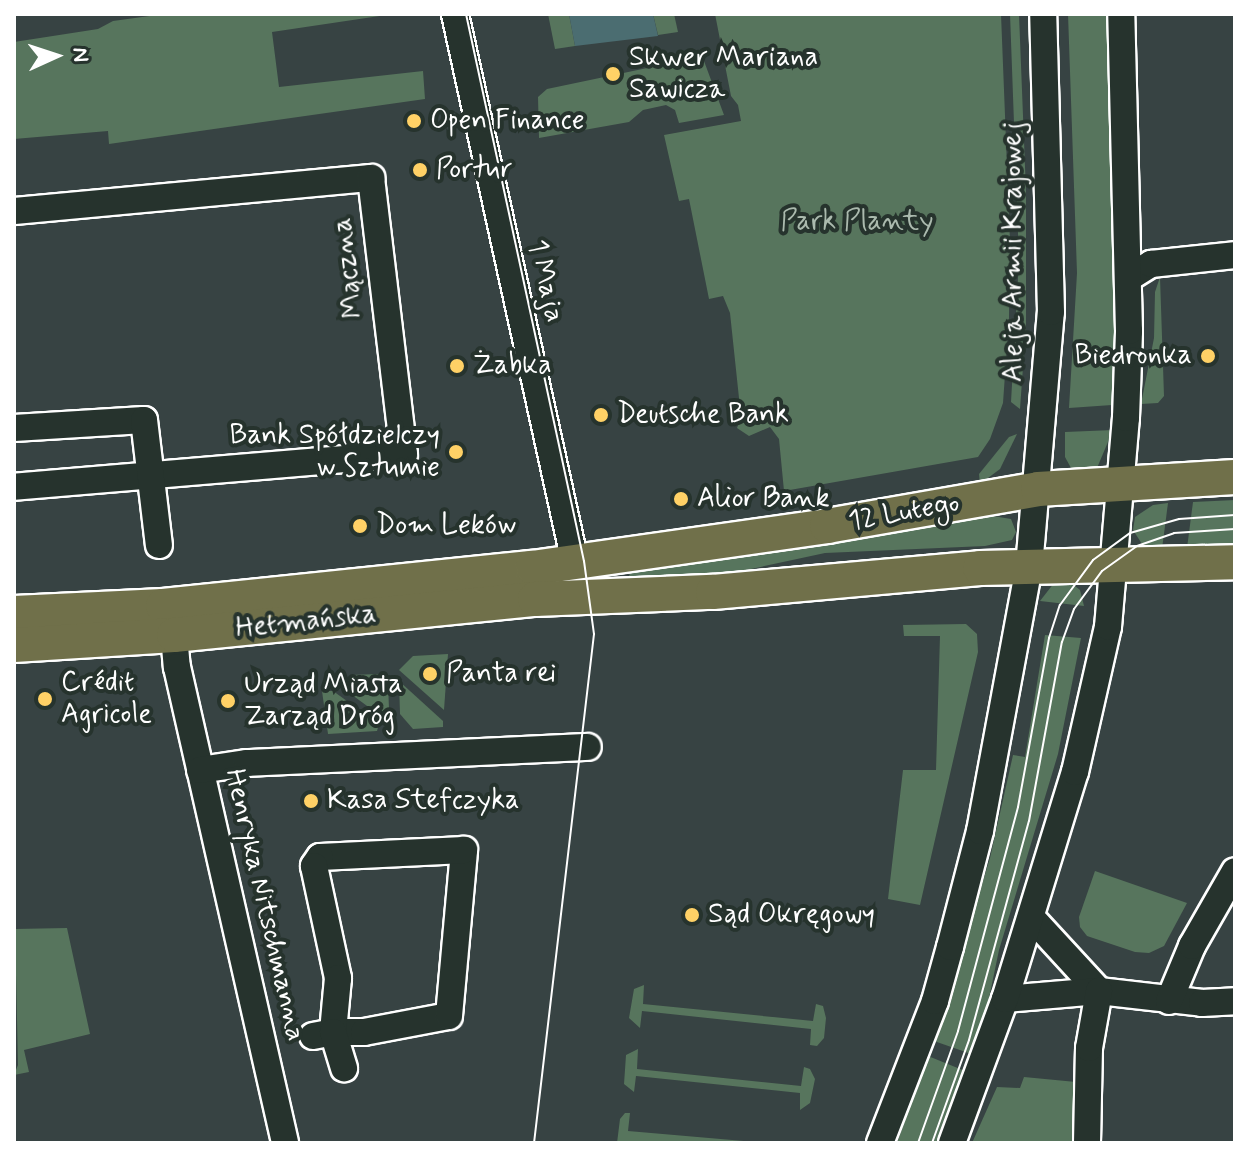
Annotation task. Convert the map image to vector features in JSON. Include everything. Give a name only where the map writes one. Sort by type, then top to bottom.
[{"type":"main road","name":"12 Lutego","points":[[575,562],[827,526],[1038,489],[1235,477]]},
{"type":"main road","name":"Hetmańska","points":[[14,613],[163,606],[575,562]]},
{"type":"main road","name":"12 Lutego","points":[[597,595],[713,592],[830,579],[1029,567],[1235,562]]},
{"type":"main road","name":"Hetmańska","points":[[14,645],[174,635],[597,595]]},
{"type":"street","name":"1 Maja","points":[[455,14],[575,562]]},
{"type":"street","name":"Aleja Armii Krajowej","points":[[880,1143],[935,1001],[958,918],[980,831],[1029,567],[1051,312],[1043,14]]},
{"type":"street","points":[[952,1143],[1005,999],[1095,698],[1114,566],[1126,418],[1130,277],[1121,14]]},
{"type":"street","name":"Mączna","points":[[14,211],[371,178],[404,454],[14,487]]},
{"type":"street","points":[[1130,277],[1151,264],[1235,255]]},
{"type":"street","points":[[14,428],[144,420],[159,545]]},
{"type":"street","name":"Henryka Nitschmanna","points":[[174,635],[200,770],[285,1143]]},
{"type":"street","points":[[200,770],[247,763],[588,747]]},
{"type":"street","points":[[323,1034],[364,1032],[449,1016],[464,850],[320,857],[314,866],[338,978],[323,1034],[344,1068]]},
{"type":"street","points":[[1169,1001],[1192,946],[1235,871]]},
{"type":"street","points":[[1031,917],[1099,991]]},
{"type":"street","points":[[1087,1143],[1089,1048],[1099,991]]},
{"type":"street","points":[[1005,999],[1099,991],[1169,1001],[1235,1001]]},
{"type":"green space","points":[[164,14],[393,14],[272,32],[279,87],[423,71],[425,99],[109,144],[108,131],[14,139],[14,42],[98,29],[113,21]]},
{"type":"green space","points":[[548,14],[569,14],[575,46],[555,49]]},
{"type":"green space","points":[[653,14],[674,14],[678,32],[658,35]]},
{"type":"green space","name":"Park Planty","points":[[715,14],[1001,14],[1010,242],[1009,318],[1003,403],[990,439],[978,457],[784,491],[779,439],[770,427],[749,436],[737,428],[741,417],[730,313],[723,296],[709,299],[689,199],[679,201],[664,135],[741,121],[738,105],[731,96]]},
{"type":"green space","points":[[1010,14],[1019,14],[1026,192],[1026,325],[1020,409],[1011,402],[1019,260]]},
{"type":"green space","points":[[1068,14],[1109,14],[1117,305],[1112,405],[1069,408],[1077,273]]},
{"type":"green space","points":[[695,58],[704,61],[724,115],[679,123],[675,110],[666,105],[643,110],[629,122],[539,138],[538,97],[547,89]]},
{"type":"green space","points":[[1160,277],[1164,396],[1158,403],[1141,404],[1154,338],[1155,292]]},
{"type":"green space","points":[[1113,430],[1097,468],[1076,471],[1071,468],[1065,457],[1065,432]]},
{"type":"green space","points":[[1017,434],[1000,469],[980,484],[979,474],[1009,437]]},
{"type":"green space","points":[[1235,500],[1235,546],[1187,548],[1193,502]]},
{"type":"green space","points":[[1168,503],[1162,549],[1142,544],[1133,530],[1135,517],[1153,505]]},
{"type":"green space","points":[[981,514],[1011,519],[1016,532],[1012,540],[985,546],[825,553],[723,575],[634,581],[629,576],[631,571]]},
{"type":"green space","points":[[1070,582],[1080,590],[1084,606],[1040,601],[1054,583]]},
{"type":"green space","points":[[966,624],[977,634],[978,652],[920,905],[888,899],[903,770],[936,770],[940,636],[904,636],[903,625]]},
{"type":"green space","points":[[1045,635],[1081,638],[1058,754],[999,950],[977,1056],[934,1041],[990,858],[1013,755],[1025,757]]},
{"type":"green space","points":[[448,654],[444,710],[399,670],[413,656]]},
{"type":"green space","points":[[379,674],[388,682],[389,709],[382,717],[340,686],[351,675]]},
{"type":"green space","points":[[399,681],[443,721],[443,727],[413,729],[400,714]]},
{"type":"green space","points":[[322,691],[333,691],[379,724],[377,731],[328,734]]},
{"type":"green space","points":[[1095,871],[1187,903],[1164,946],[1149,953],[1135,952],[1087,936],[1080,927],[1079,917]]},
{"type":"green space","points":[[67,928],[90,1034],[24,1050],[29,1072],[14,1075],[18,1065],[15,929]]},
{"type":"green space","points":[[644,985],[643,1004],[813,1021],[816,1004],[823,1006],[826,1018],[824,1038],[817,1046],[810,1045],[811,1029],[642,1011],[640,1028],[629,1018],[634,989]]},
{"type":"green space","points":[[638,1049],[637,1069],[801,1086],[804,1067],[810,1069],[815,1079],[810,1103],[800,1110],[800,1093],[636,1076],[634,1092],[624,1084],[626,1055]]},
{"type":"green space","points":[[928,1056],[970,1073],[941,1143],[897,1143]]},
{"type":"green space","points":[[1024,1077],[1076,1082],[1075,1143],[972,1143],[997,1087],[1020,1088]]},
{"type":"green space","points":[[625,1113],[630,1113],[628,1131],[766,1143],[617,1143],[620,1119]]},
{"type":"water","points":[[569,14],[653,14],[658,36],[575,46]]},
{"type":"tram line","points":[[466,14],[584,561],[594,634],[534,1143]]},
{"type":"tram line","points":[[918,1143],[958,1031],[1018,807],[1049,638],[1060,605],[1093,560],[1130,533],[1179,519],[1235,515]]},
{"type":"tram line","points":[[932,1143],[969,1040],[1029,821],[1062,642],[1074,609],[1102,571],[1137,546],[1174,533],[1235,529]]},
{"type":"place","name":"Skwer Mariana Sawicza","points":[[613,74]]},
{"type":"place","name":"Open Finance","points":[[414,121]]},
{"type":"place","name":"Portur","points":[[420,170]]},
{"type":"place","name":"Biedronka","points":[[1208,356]]},
{"type":"place","name":"Żabka","points":[[457,366]]},
{"type":"place","name":"Deutsche Bank","points":[[601,415]]},
{"type":"place","name":"Bank Spółdzielczy w Sztumie","points":[[456,452]]},
{"type":"place","name":"Alior Bank","points":[[681,499]]},
{"type":"place","name":"Dom Leków","points":[[360,526]]},
{"type":"place","name":"Panta rei","points":[[430,674]]},
{"type":"place","name":"Crédit Agricole","points":[[45,699]]},
{"type":"place","name":"Urząd Miasta Zarząd Dróg","points":[[228,701]]},
{"type":"place","name":"Kasa Stefczyka","points":[[311,801]]},
{"type":"place","name":"Sąd Okręgowy","points":[[692,915]]}]
